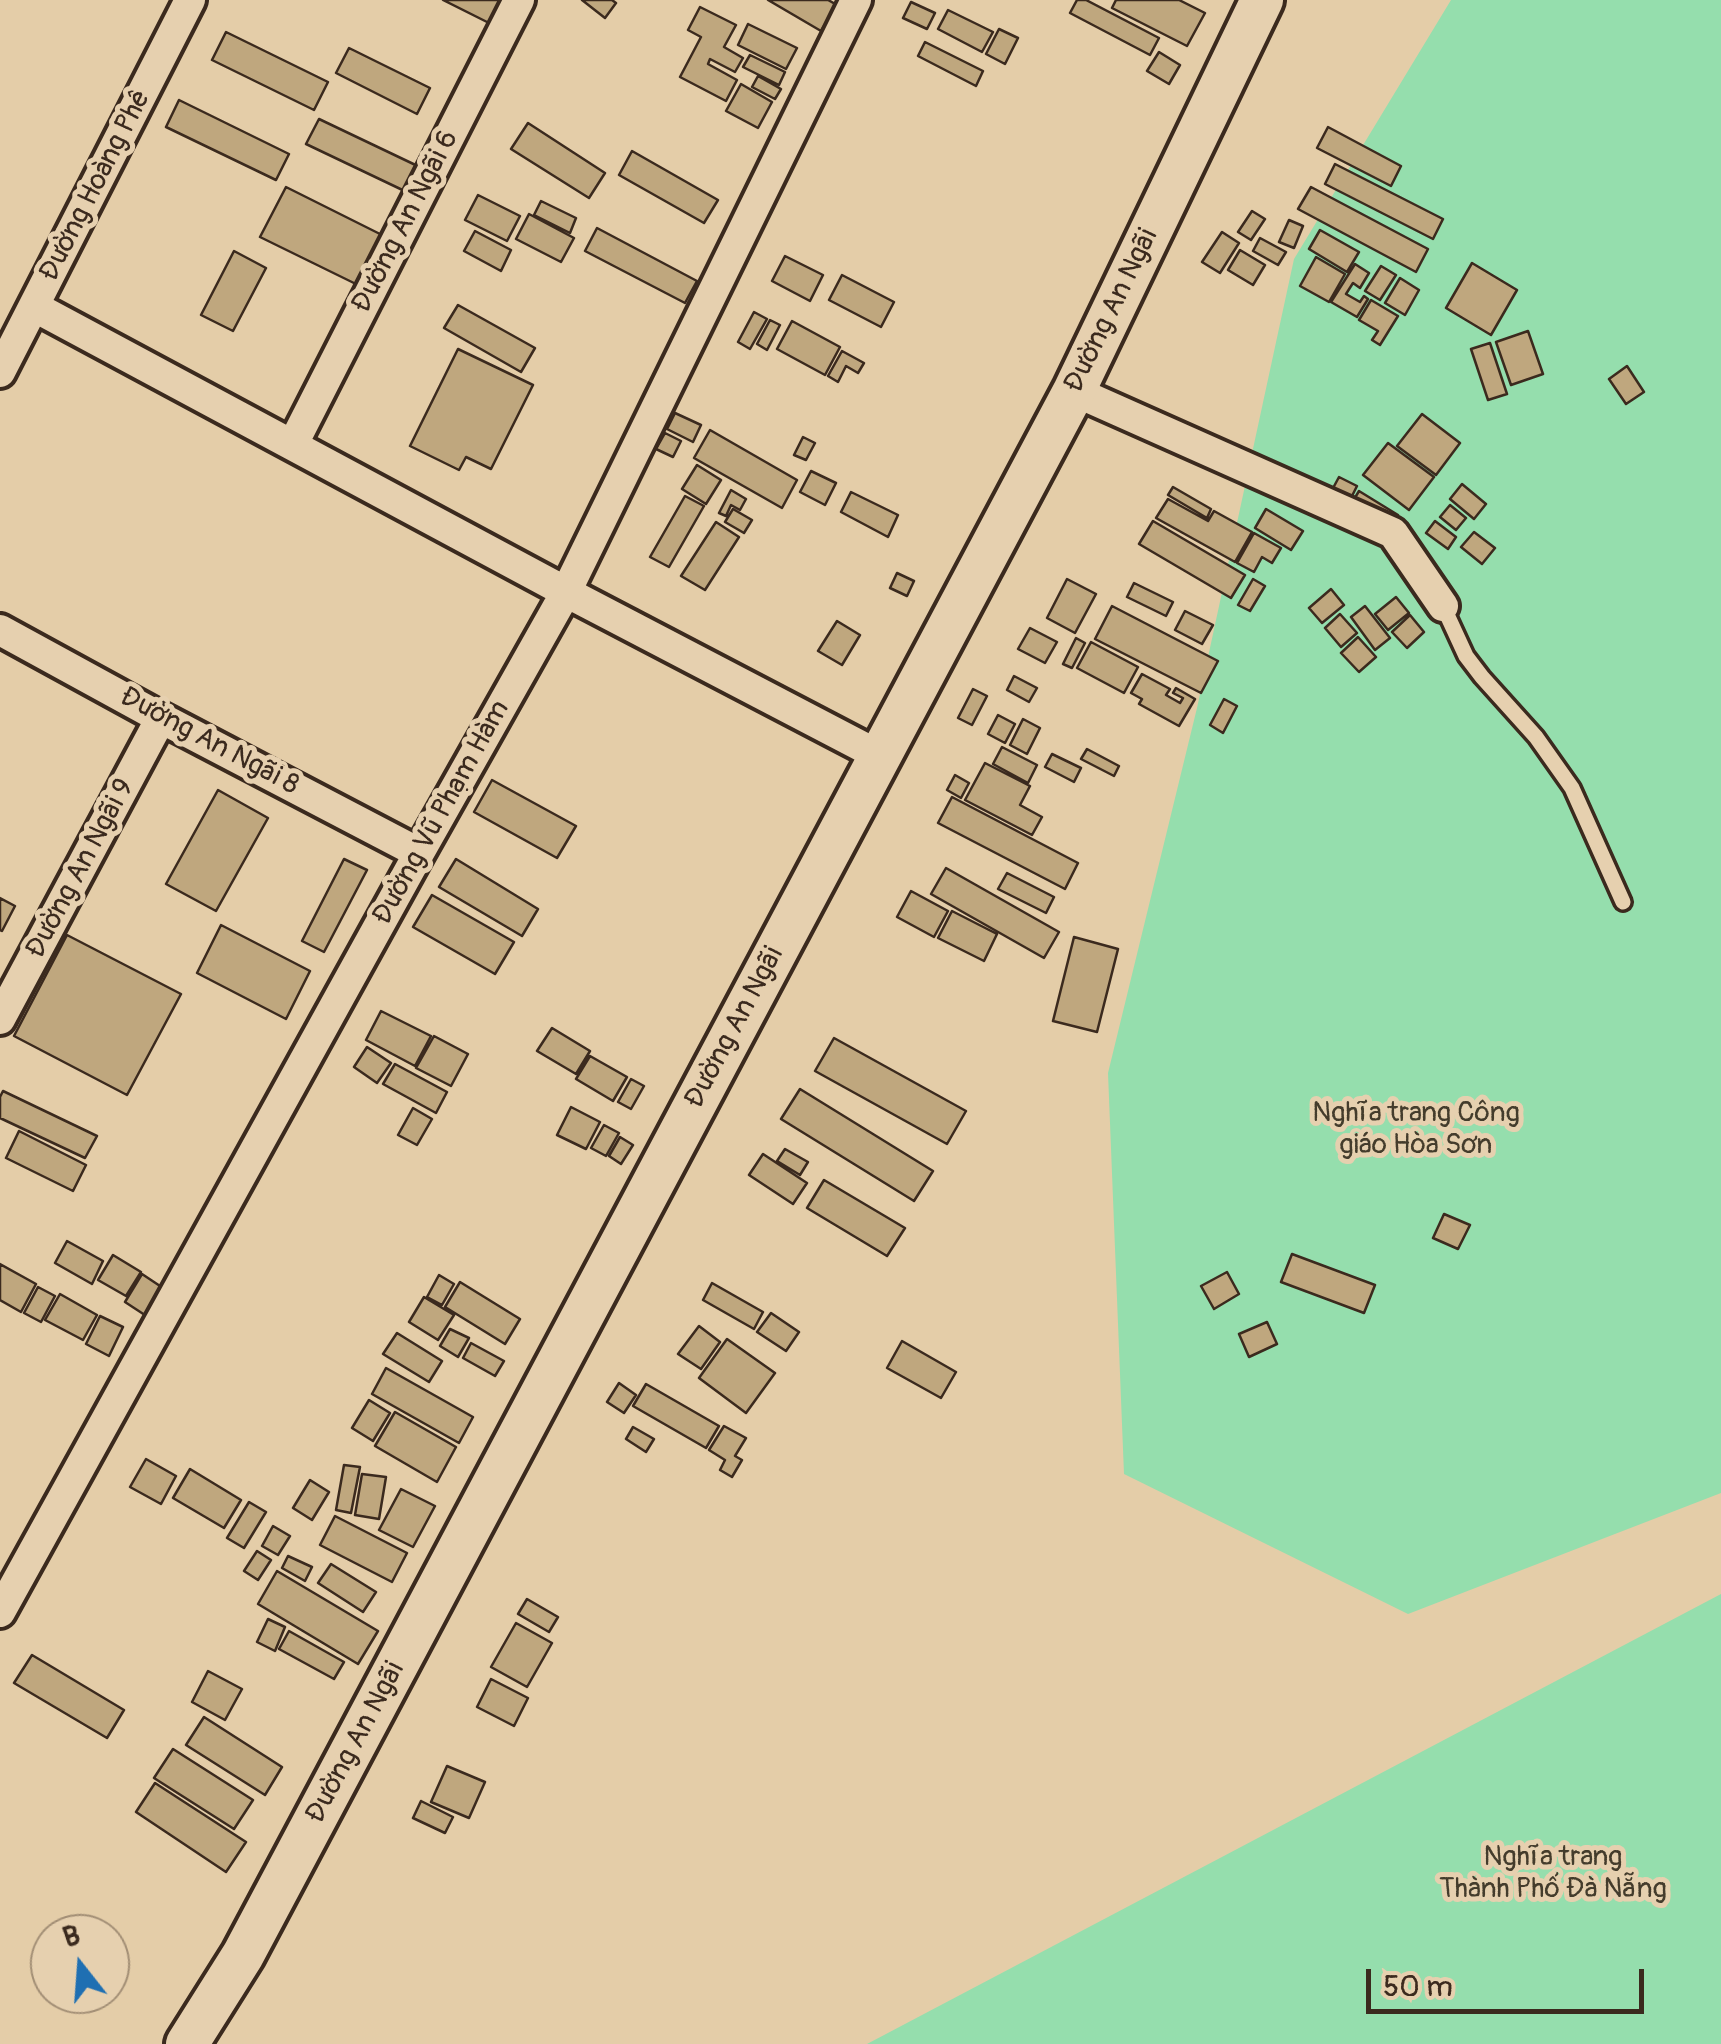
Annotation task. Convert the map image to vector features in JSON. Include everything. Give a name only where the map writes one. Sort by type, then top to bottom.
[{"type":"main road","name":"Đường An Ngãi","points":[[187,2044],[243,1955],[1074,391],[1262,0]]},
{"type":"street","name":"Đường Hoàng Phê","points":[[0,372],[190,0]]},
{"type":"street","name":"Đường An Ngãi 6","points":[[293,444],[519,0]]},
{"type":"street","name":"Đường Vũ Phạm Hàm","points":[[0,1612],[566,592],[856,0]]},
{"type":"street","points":[[35,306],[880,756]]},
{"type":"street","points":[[1074,391],[1394,534],[1442,606]]},
{"type":"street","name":"Đường An Ngãi 8","points":[[0,630],[419,853]]},
{"type":"street","name":"Đường An Ngãi 9","points":[[0,1019],[161,718]]},
{"type":"lane","points":[[1442,606],[1466,656],[1536,737],[1572,788],[1624,902]]},
{"type":"green space","name":"Nghĩa trang Công giáo Hòa Sơn","points":[[1451,0],[1721,0],[1721,1493],[1408,1614],[1124,1474],[1108,1073],[1197,708],[1294,259]]},
{"type":"green space","name":"Nghĩa trang Thành Phố Đà Nẵng","points":[[1721,1594],[1721,2044],[867,2044]]},
{"type":"building","points":[[443,0],[506,0],[493,25]]},
{"type":"building","points":[[582,0],[612,0],[616,3],[605,18]]},
{"type":"building","points":[[768,0],[828,0],[837,5],[821,31]]},
{"type":"building","points":[[1077,0],[1086,0],[1159,38],[1150,55],[1070,13]]},
{"type":"building","points":[[1116,0],[1179,0],[1205,13],[1187,46],[1112,8]]},
{"type":"building","points":[[911,2],[935,13],[927,29],[903,18]]},
{"type":"building","points":[[700,7],[736,25],[724,47],[743,58],[735,72],[710,59],[708,64],[737,80],[726,101],[680,77],[701,37],[688,30]]},
{"type":"building","points":[[948,10],[993,32],[982,52],[938,29]]},
{"type":"building","points":[[748,24],[797,48],[786,69],[738,45]]},
{"type":"building","points":[[999,29],[1018,38],[1005,64],[986,54]]},
{"type":"building","points":[[226,32],[328,82],[314,110],[212,60]]},
{"type":"building","points":[[925,42],[983,71],[976,86],[918,56]]},
{"type":"building","points":[[349,48],[430,88],[417,114],[336,73]]},
{"type":"building","points":[[1159,52],[1180,65],[1169,84],[1147,71]]},
{"type":"building","points":[[750,55],[785,72],[779,85],[743,67]]},
{"type":"building","points":[[758,76],[781,89],[775,99],[752,87]]},
{"type":"building","points":[[741,84],[772,102],[758,128],[726,111]]},
{"type":"building","points":[[179,100],[289,154],[276,180],[166,127]]},
{"type":"building","points":[[319,119],[426,170],[413,195],[306,144]]},
{"type":"building","points":[[528,123],[605,173],[589,198],[511,149]]},
{"type":"building","points":[[1328,127],[1401,166],[1391,186],[1317,148]]},
{"type":"building","points":[[632,151],[718,200],[704,223],[619,175]]},
{"type":"building","points":[[1335,164],[1443,219],[1433,239],[1325,184]]},
{"type":"building","points":[[286,187],[386,237],[360,286],[260,237]]},
{"type":"building","points":[[1311,187],[1428,249],[1416,272],[1298,209]]},
{"type":"building","points":[[478,195],[520,216],[507,241],[465,220]]},
{"type":"building","points":[[541,201],[576,218],[570,233],[534,215]]},
{"type":"building","points":[[1252,211],[1265,219],[1251,240],[1238,232]]},
{"type":"building","points":[[529,214],[574,238],[561,262],[516,239]]},
{"type":"building","points":[[1289,220],[1303,226],[1294,248],[1279,242]]},
{"type":"building","points":[[597,228],[697,281],[685,303],[585,251]]},
{"type":"building","points":[[1320,230],[1359,252],[1347,272],[1309,249]]},
{"type":"building","points":[[475,231],[511,250],[501,271],[464,251]]},
{"type":"building","points":[[1222,232],[1239,243],[1220,273],[1202,262]]},
{"type":"building","points":[[1260,238],[1286,252],[1278,265],[1253,251]]},
{"type":"building","points":[[1240,250],[1265,265],[1253,285],[1228,270]]},
{"type":"building","points":[[234,251],[266,268],[233,331],[201,315]]},
{"type":"building","points":[[785,256],[823,275],[810,301],[772,281]]},
{"type":"building","points":[[1316,257],[1345,274],[1329,302],[1300,286]]},
{"type":"building","points":[[1472,263],[1517,290],[1491,335],[1446,308]]},
{"type":"building","points":[[1355,264],[1369,273],[1360,288],[1353,283],[1346,294],[1360,302],[1364,296],[1368,299],[1357,317],[1331,302]]},
{"type":"building","points":[[1381,266],[1396,275],[1380,300],[1365,291]]},
{"type":"building","points":[[842,275],[894,302],[881,327],[829,300]]},
{"type":"building","points":[[1400,278],[1419,290],[1405,315],[1385,303]]},
{"type":"building","points":[[1371,300],[1398,316],[1380,345],[1372,340],[1378,331],[1359,320]]},
{"type":"building","points":[[458,305],[535,348],[521,372],[444,328]]},
{"type":"building","points":[[754,312],[767,319],[750,349],[738,342]]},
{"type":"building","points":[[770,320],[780,325],[767,350],[757,344]]},
{"type":"building","points":[[792,321],[840,347],[825,375],[777,349]]},
{"type":"building","points":[[1528,331],[1543,374],[1511,385],[1496,342]]},
{"type":"building","points":[[1490,343],[1507,394],[1488,400],[1471,349]]},
{"type":"building","points":[[458,349],[533,385],[491,469],[466,457],[459,470],[410,446]]},
{"type":"building","points":[[842,351],[864,363],[858,373],[846,366],[838,382],[828,376]]},
{"type":"building","points":[[1627,366],[1644,392],[1626,404],[1609,379]]},
{"type":"building","points":[[675,413],[701,425],[693,442],[667,429]]},
{"type":"building","points":[[1422,414],[1460,443],[1436,475],[1397,446]]},
{"type":"building","points":[[710,430],[797,480],[782,508],[694,458]]},
{"type":"building","points":[[665,433],[681,441],[673,457],[656,449]]},
{"type":"building","points":[[803,437],[815,443],[806,460],[794,455]]},
{"type":"building","points":[[1388,443],[1434,477],[1409,510],[1363,475]]},
{"type":"building","points":[[697,465],[721,480],[706,504],[682,489]]},
{"type":"building","points":[[811,471],[836,483],[825,505],[800,492]]},
{"type":"building","points":[[1339,477],[1357,486],[1350,500],[1332,490]]},
{"type":"building","points":[[1462,484],[1486,504],[1474,519],[1450,499]]},
{"type":"building","points":[[1173,487],[1211,509],[1207,518],[1168,495]]},
{"type":"building","points":[[731,490],[746,499],[740,510],[731,505],[726,516],[719,513]]},
{"type":"building","points":[[1359,491],[1398,515],[1391,526],[1353,501]]},
{"type":"building","points":[[851,492],[898,515],[888,537],[841,512]]},
{"type":"building","points":[[685,496],[704,506],[669,567],[650,557]]},
{"type":"building","points":[[1168,499],[1208,521],[1214,511],[1252,532],[1235,562],[1156,518]]},
{"type":"building","points":[[1450,505],[1466,518],[1456,530],[1440,517]]},
{"type":"building","points":[[733,509],[752,520],[744,533],[725,522]]},
{"type":"building","points":[[1266,509],[1303,531],[1291,550],[1255,528]]},
{"type":"building","points":[[1153,521],[1245,575],[1231,598],[1139,544]]},
{"type":"building","points":[[1435,521],[1456,537],[1448,549],[1426,533]]},
{"type":"building","points":[[716,522],[739,537],[705,590],[681,576]]},
{"type":"building","points":[[1474,532],[1495,548],[1482,564],[1461,547]]},
{"type":"building","points":[[1254,533],[1281,548],[1272,563],[1262,557],[1254,572],[1237,563]]},
{"type":"building","points":[[897,573],[914,581],[907,596],[890,588]]},
{"type":"building","points":[[1067,579],[1096,594],[1075,633],[1047,618]]},
{"type":"building","points":[[1253,579],[1265,586],[1250,611],[1238,605]]},
{"type":"building","points":[[1134,583],[1173,602],[1166,616],[1127,597]]},
{"type":"building","points":[[1331,589],[1344,605],[1322,623],[1309,608]]},
{"type":"building","points":[[1396,597],[1409,613],[1388,630],[1375,614]]},
{"type":"building","points":[[1112,606],[1218,661],[1201,693],[1095,639]]},
{"type":"building","points":[[1365,606],[1390,638],[1375,650],[1351,617]]},
{"type":"building","points":[[1185,611],[1213,625],[1202,644],[1175,630]]},
{"type":"building","points":[[1340,614],[1357,633],[1341,647],[1325,628]]},
{"type":"building","points":[[1410,615],[1424,632],[1407,648],[1392,632]]},
{"type":"building","points":[[837,621],[860,635],[842,665],[818,651]]},
{"type":"building","points":[[1030,628],[1057,642],[1045,663],[1018,649]]},
{"type":"building","points":[[1358,637],[1376,657],[1359,672],[1341,653]]},
{"type":"building","points":[[1076,638],[1085,643],[1072,668],[1063,664]]},
{"type":"building","points":[[1091,642],[1138,667],[1124,693],[1077,668]]},
{"type":"building","points":[[1142,674],[1170,689],[1166,695],[1180,703],[1183,698],[1173,693],[1176,688],[1195,699],[1179,726],[1139,704],[1142,699],[1131,693]]},
{"type":"building","points":[[1014,676],[1037,688],[1029,702],[1007,690]]},
{"type":"building","points":[[973,689],[987,696],[972,725],[958,718]]},
{"type":"building","points":[[1224,699],[1237,706],[1223,733],[1210,725]]},
{"type":"building","points":[[998,715],[1015,724],[1005,743],[988,734]]},
{"type":"building","points":[[1023,719],[1040,728],[1027,754],[1010,745]]},
{"type":"building","points":[[1002,747],[1037,765],[1028,783],[993,764]]},
{"type":"building","points":[[1087,749],[1119,766],[1114,776],[1081,759]]},
{"type":"building","points":[[1052,754],[1081,768],[1074,782],[1045,767]]},
{"type":"building","points":[[985,763],[1030,786],[1020,805],[1042,817],[1032,835],[965,800]]},
{"type":"building","points":[[955,775],[969,783],[961,798],[947,790]]},
{"type":"building","points":[[492,780],[576,826],[557,858],[474,812]]},
{"type":"building","points":[[218,790],[268,818],[216,911],[166,884]]},
{"type":"building","points":[[952,797],[1078,863],[1065,889],[938,823]]},
{"type":"building","points":[[344,859],[367,870],[324,952],[302,941]]},
{"type":"building","points":[[456,859],[538,909],[522,936],[439,887]]},
{"type":"building","points":[[946,868],[1059,932],[1044,958],[931,894]]},
{"type":"building","points":[[1007,873],[1054,897],[1046,913],[998,889]]},
{"type":"building","points":[[911,891],[948,911],[934,937],[897,917]]},
{"type":"building","points":[[432,895],[514,942],[495,974],[413,927]]},
{"type":"building","points":[[0,898],[15,906],[2,931],[0,930]]},
{"type":"building","points":[[952,911],[997,934],[984,961],[938,938]]},
{"type":"building","points":[[221,925],[310,971],[286,1019],[197,973]]},
{"type":"building","points":[[67,935],[181,994],[127,1095],[14,1036]]},
{"type":"building","points":[[1074,937],[1118,949],[1097,1032],[1053,1021]]},
{"type":"building","points":[[381,1011],[431,1036],[415,1066],[366,1040]]},
{"type":"building","points":[[552,1028],[590,1051],[576,1074],[537,1051]]},
{"type":"building","points":[[434,1036],[468,1054],[451,1086],[416,1068]]},
{"type":"building","points":[[834,1038],[966,1111],[947,1144],[815,1071]]},
{"type":"building","points":[[367,1047],[391,1063],[377,1083],[354,1067]]},
{"type":"building","points":[[590,1056],[627,1077],[613,1101],[576,1079]]},
{"type":"building","points":[[395,1064],[447,1092],[436,1113],[383,1084]]},
{"type":"building","points":[[631,1079],[644,1086],[631,1109],[618,1102]]},
{"type":"building","points":[[800,1089],[933,1171],[914,1201],[781,1119]]},
{"type":"building","points":[[3,1091],[97,1136],[85,1158],[0,1118]]},
{"type":"building","points":[[571,1107],[600,1122],[586,1149],[557,1135]]},
{"type":"building","points":[[413,1108],[432,1119],[417,1145],[398,1135]]},
{"type":"building","points":[[604,1125],[619,1133],[606,1156],[591,1148]]},
{"type":"building","points":[[19,1131],[86,1165],[73,1191],[6,1158]]},
{"type":"building","points":[[620,1137],[633,1145],[621,1164],[609,1156]]},
{"type":"building","points":[[785,1149],[808,1162],[800,1175],[777,1161]]},
{"type":"building","points":[[763,1154],[807,1183],[793,1204],[749,1175]]},
{"type":"building","points":[[824,1180],[905,1228],[887,1256],[807,1208]]},
{"type":"building","points":[[1444,1214],[1470,1225],[1458,1249],[1433,1238]]},
{"type":"building","points":[[67,1241],[103,1261],[92,1284],[55,1263]]},
{"type":"building","points":[[1292,1254],[1375,1285],[1364,1313],[1281,1282]]},
{"type":"building","points":[[113,1255],[141,1272],[126,1296],[98,1280]]},
{"type":"building","points":[[0,1264],[36,1284],[21,1312],[0,1300]]},
{"type":"building","points":[[1227,1272],[1239,1294],[1214,1309],[1201,1286]]},
{"type":"building","points":[[142,1274],[172,1294],[154,1321],[125,1302]]},
{"type":"building","points":[[439,1275],[454,1284],[442,1305],[427,1297]]},
{"type":"building","points":[[460,1282],[520,1319],[505,1344],[445,1307]]},
{"type":"building","points":[[712,1283],[763,1312],[754,1329],[703,1300]]},
{"type":"building","points":[[38,1287],[55,1296],[41,1322],[24,1313]]},
{"type":"building","points":[[60,1294],[97,1315],[83,1340],[45,1320]]},
{"type":"building","points":[[424,1297],[454,1315],[438,1340],[409,1322]]},
{"type":"building","points":[[771,1313],[799,1332],[786,1351],[757,1332]]},
{"type":"building","points":[[100,1316],[123,1327],[109,1356],[86,1344]]},
{"type":"building","points":[[1267,1322],[1277,1344],[1249,1357],[1239,1334]]},
{"type":"building","points":[[699,1326],[720,1342],[701,1369],[678,1354]]},
{"type":"building","points":[[450,1329],[469,1338],[458,1357],[440,1346]]},
{"type":"building","points":[[397,1333],[442,1361],[429,1382],[383,1354]]},
{"type":"building","points":[[727,1339],[775,1373],[746,1413],[699,1378]]},
{"type":"building","points":[[902,1341],[956,1372],[941,1398],[887,1368]]},
{"type":"building","points":[[471,1343],[504,1361],[495,1376],[463,1358]]},
{"type":"building","points":[[386,1368],[473,1417],[459,1443],[372,1394]]},
{"type":"building","points":[[619,1383],[636,1395],[624,1413],[607,1402]]},
{"type":"building","points":[[646,1384],[719,1426],[706,1448],[633,1406]]},
{"type":"building","points":[[369,1400],[390,1413],[373,1441],[352,1428]]},
{"type":"building","points":[[395,1412],[456,1447],[437,1482],[375,1446]]},
{"type":"building","points":[[724,1426],[746,1438],[735,1456],[742,1460],[732,1477],[720,1470],[725,1460],[709,1450]]},
{"type":"building","points":[[633,1427],[654,1439],[646,1452],[626,1439]]},
{"type":"building","points":[[146,1459],[176,1476],[161,1504],[130,1487]]},
{"type":"building","points":[[344,1465],[360,1467],[351,1513],[336,1510]]},
{"type":"building","points":[[190,1469],[241,1500],[224,1528],[173,1498]]},
{"type":"building","points":[[362,1474],[386,1477],[379,1519],[355,1515]]},
{"type":"building","points":[[310,1480],[329,1492],[312,1520],[293,1508]]},
{"type":"building","points":[[401,1489],[435,1506],[413,1547],[379,1530]]},
{"type":"building","points":[[249,1502],[266,1512],[244,1548],[227,1538]]},
{"type":"building","points":[[335,1516],[407,1553],[392,1582],[320,1545]]},
{"type":"building","points":[[273,1526],[290,1536],[278,1555],[262,1546]]},
{"type":"building","points":[[257,1551],[271,1560],[258,1580],[244,1571]]},
{"type":"building","points":[[288,1556],[312,1567],[305,1581],[282,1568]]},
{"type":"building","points":[[331,1564],[376,1592],[363,1612],[318,1583]]},
{"type":"building","points":[[277,1571],[378,1631],[358,1664],[258,1604]]},
{"type":"building","points":[[527,1599],[558,1617],[549,1632],[518,1614]]},
{"type":"building","points":[[268,1619],[285,1627],[275,1651],[257,1642]]},
{"type":"building","points":[[516,1623],[552,1643],[527,1687],[491,1667]]},
{"type":"building","points":[[289,1631],[344,1662],[334,1679],[279,1649]]},
{"type":"building","points":[[32,1655],[124,1710],[107,1738],[14,1683]]},
{"type":"building","points":[[208,1671],[242,1689],[225,1720],[192,1702]]},
{"type":"building","points":[[491,1679],[528,1698],[514,1726],[477,1707]]},
{"type":"building","points":[[204,1717],[282,1767],[265,1795],[186,1745]]},
{"type":"building","points":[[173,1749],[253,1800],[234,1829],[154,1778]]},
{"type":"building","points":[[447,1766],[485,1782],[469,1818],[431,1802]]},
{"type":"building","points":[[155,1783],[246,1842],[226,1872],[136,1812]]},
{"type":"building","points":[[421,1801],[453,1817],[445,1833],[413,1818]]}]
